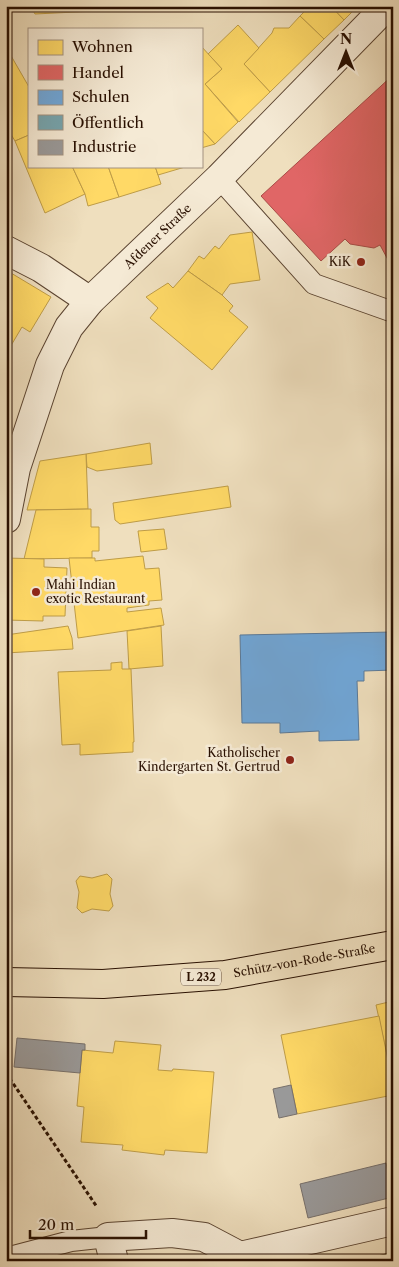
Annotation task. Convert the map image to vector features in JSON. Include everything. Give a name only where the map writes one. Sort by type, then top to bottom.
[{"type":"main road","name":"Schütz-von-Rode-Straße","points":[[6,982],[103,984],[225,975],[393,945]]},
{"type":"street","name":"Afdener Straße","points":[[6,519],[16,468],[50,365],[69,327],[90,301],[219,178],[382,11],[393,7]]},
{"type":"street","points":[[6,250],[41,268],[90,301]]},
{"type":"street","points":[[111,1249],[172,1233],[204,1237],[241,1258],[393,1221]]},
{"type":"lane","points":[[219,178],[314,284],[393,312]]},
{"type":"lane","points":[[6,1258],[71,1241],[111,1249]]},
{"type":"path","points":[[6,1073],[100,1212],[111,1249]]},
{"type":"green space","points":[[393,1252],[393,1261],[358,1261]]},
{"type":"building: Wohnen","points":[[140,6],[135,9],[35,14],[31,7]]},
{"type":"building: Wohnen","points":[[300,6],[331,6],[344,20],[324,39],[300,16],[307,9]]},
{"type":"building: Wohnen","points":[[331,6],[358,6],[344,20]]},
{"type":"building: Wohnen","points":[[300,16],[324,39],[270,92],[244,64],[272,33],[274,28],[289,28]]},
{"type":"building: Wohnen","points":[[238,25],[259,48],[244,64],[270,92],[239,122],[205,84],[222,69],[208,54]]},
{"type":"building: Wohnen","points":[[6,47],[28,85],[28,135],[15,141],[6,126]]},
{"type":"building: Wohnen","points":[[202,47],[222,69],[205,84],[238,122],[215,144],[202,130]]},
{"type":"building: Wohnen","points":[[202,130],[215,144],[202,148]]},
{"type":"building: Wohnen","points":[[28,135],[28,168],[73,168],[85,194],[45,213],[15,141]]},
{"type":"building: Wohnen","points":[[73,168],[109,168],[119,197],[88,206],[85,194]]},
{"type":"building: Wohnen","points":[[109,168],[156,168],[161,184],[119,197]]},
{"type":"building: Wohnen","points":[[156,168],[182,168],[158,175]]},
{"type":"building: Wohnen","points":[[252,232],[260,280],[230,284],[222,295],[188,271],[199,256],[204,259],[215,246],[219,249],[230,235]]},
{"type":"building: Wohnen","points":[[6,270],[51,297],[30,332],[22,327],[6,354]]},
{"type":"building: Wohnen","points":[[188,271],[222,295],[233,306],[229,311],[248,327],[212,370],[150,318],[158,308],[146,297],[168,283],[173,288]]},
{"type":"building: Wohnen","points":[[6,386],[11,387],[8,408],[6,407]]},
{"type":"building: Wohnen","points":[[150,443],[152,464],[97,471],[87,467],[86,454]]},
{"type":"building: Wohnen","points":[[86,454],[88,509],[27,510],[40,461]]},
{"type":"building: Wohnen","points":[[228,486],[231,507],[120,524],[115,520],[113,503]]},
{"type":"building: Wohnen","points":[[91,509],[91,527],[99,527],[99,551],[92,551],[92,558],[24,559],[36,510]]},
{"type":"building: Wohnen","points":[[164,529],[167,549],[141,552],[138,531]]},
{"type":"building: Wohnen","points":[[143,556],[145,569],[159,568],[162,600],[149,601],[149,605],[127,608],[127,612],[161,608],[164,625],[78,638],[69,558],[95,558],[95,561]]},
{"type":"building: Wohnen","name":"Mahi Indian exotic Restaurant","points":[[6,558],[44,559],[44,567],[67,568],[65,616],[43,616],[43,621],[6,620]]},
{"type":"building: Wohnen","points":[[68,626],[73,649],[6,653],[6,635]]},
{"type":"building: Wohnen","points":[[161,626],[163,666],[129,669],[127,631]]},
{"type":"building: Wohnen","points":[[122,662],[122,669],[131,669],[133,752],[80,755],[80,744],[62,745],[58,672],[111,670],[111,663]]},
{"type":"building: Wohnen","points":[[107,874],[112,879],[110,894],[113,906],[109,911],[92,909],[82,913],[77,908],[79,892],[76,881],[80,876],[92,878]]},
{"type":"building: Wohnen","points":[[393,1001],[393,1073],[391,1073],[376,1005]]},
{"type":"building: Wohnen","points":[[379,1016],[393,1085],[393,1095],[297,1114],[281,1035]]},
{"type":"building: Wohnen","points":[[115,1041],[161,1045],[158,1070],[172,1071],[173,1069],[214,1072],[207,1153],[165,1150],[164,1155],[122,1150],[123,1145],[81,1142],[84,1107],[77,1106],[82,1050],[113,1053]]},
{"type":"building: Handel","points":[[393,75],[393,269],[380,245],[374,248],[350,244],[345,239],[321,261],[261,196]]},
{"type":"building: Schulen","points":[[393,632],[393,670],[364,671],[364,681],[357,681],[359,740],[319,741],[319,731],[280,733],[280,723],[242,723],[240,635]]},
{"type":"building: Öffentlich","points":[[388,736],[393,736],[393,855]]},
{"type":"building: Industrie","points":[[17,1038],[85,1044],[85,1050],[82,1050],[80,1073],[14,1067]]},
{"type":"building: Industrie","points":[[291,1085],[297,1114],[279,1118],[273,1089]]},
{"type":"building: Industrie","points":[[386,1163],[393,1197],[308,1218],[300,1184]]},
{"type":"place","name":"KiK","points":[[361,262]]},
{"type":"place","name":"Mahi Indian exotic Restaurant","points":[[36,592]]},
{"type":"place","name":"Katholischer Kindergarten St. Gertrud","points":[[290,760]]}]
